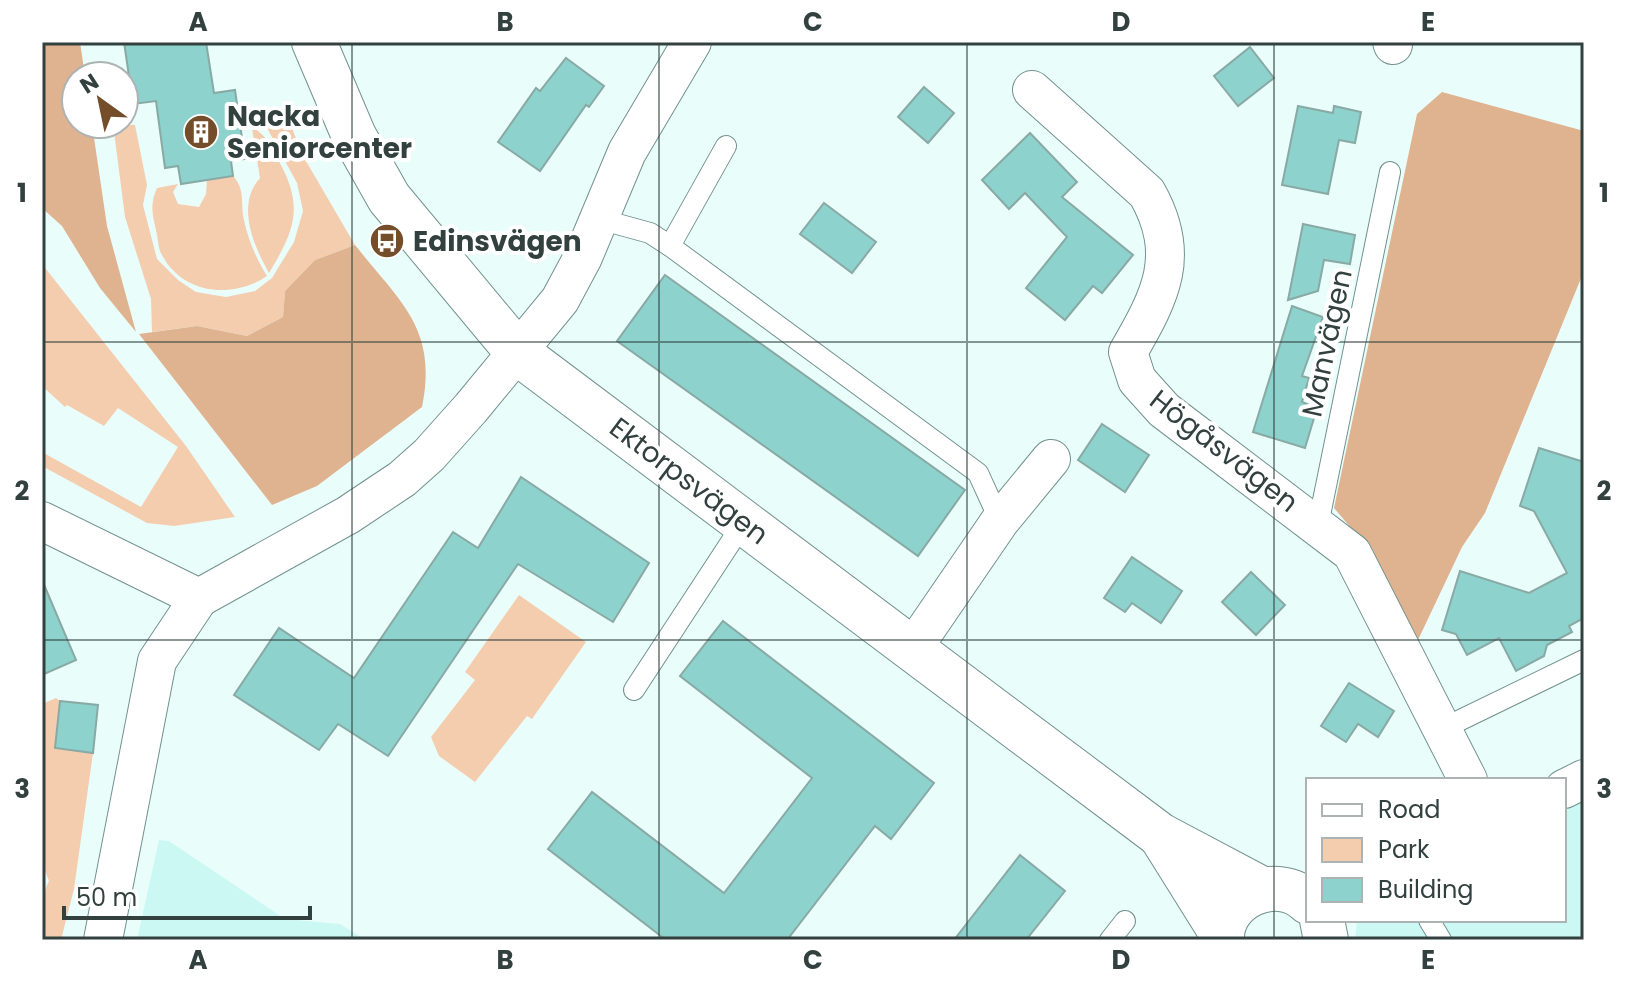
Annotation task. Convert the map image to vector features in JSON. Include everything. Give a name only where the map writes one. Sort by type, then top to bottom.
[{"type":"street","name":"Ektorpsvägen","points":[[314,42],[354,136],[389,198],[518,353],[1160,835],[1262,889],[1284,889],[1306,901]]},
{"type":"street","points":[[103,940],[157,661],[199,598],[255,563],[348,515],[402,479],[429,455],[518,353],[560,300],[627,152],[692,42]]},
{"type":"street","name":"Högåsvägen","points":[[1032,90],[1147,193],[1159,215],[1166,237],[1162,274],[1152,310],[1128,352],[1137,380],[1164,410],[1352,553],[1467,778]]},
{"type":"street","points":[[913,648],[1000,521],[1051,459]]},
{"type":"street","points":[[42,521],[199,598]]},
{"type":"street","points":[[1566,788],[1584,779]]},
{"type":"street","name":"Ektorpsvägen","points":[[1160,835],[1222,936]]},
{"type":"street","points":[[1222,936],[1229,913],[1243,898],[1262,889]]},
{"type":"lane","points":[[670,246],[726,146]]},
{"type":"lane","name":"Manvägen","points":[[1318,525],[1390,172]]},
{"type":"lane","points":[[599,219],[650,233],[670,246],[978,473],[1000,521]]},
{"type":"lane","points":[[634,690],[744,522]]},
{"type":"lane","points":[[1442,729],[1584,660]]},
{"type":"lane","points":[[1110,940],[1125,921]]},
{"type":"lane","points":[[1430,922],[1441,940]]},
{"type":"shaded area","points":[[42,42],[80,42],[83,60],[60,60],[60,140],[94,140],[107,226],[136,332],[100,288],[62,226],[42,208]]},
{"type":"shaded area","points":[[1442,92],[1584,131],[1584,271],[1485,513],[1462,547],[1418,640],[1374,555],[1334,508],[1417,114]]},
{"type":"shaded area","points":[[355,245],[400,300],[420,336],[426,380],[422,407],[317,486],[272,505],[139,334],[197,326],[247,336],[283,317],[285,291],[315,260]]},
{"type":"shaded area","points":[[1584,799],[1584,940],[1355,940],[1357,922],[1566,922],[1566,808]]},
{"type":"shaded area","points":[[159,840],[169,841],[285,919],[340,924],[366,940],[137,940]]},
{"type":"green space","points":[[284,108],[303,156],[355,245],[315,260],[285,291],[283,317],[247,336],[197,326],[152,332],[151,299],[125,217],[115,140],[138,140],[147,185],[143,205],[157,259],[178,280],[196,292],[226,297],[255,291],[272,278],[294,242],[303,211],[297,183],[267,128],[252,120],[249,109]]},
{"type":"green space","points":[[252,128],[271,147],[291,188],[293,202],[291,228],[269,273],[257,250],[248,212],[253,188],[260,178]]},
{"type":"green space","points":[[233,176],[241,192],[250,242],[267,276],[239,288],[224,290],[195,285],[171,268],[161,253],[153,213],[157,188],[178,184],[173,192],[178,204],[199,207],[206,194],[207,180]]},
{"type":"green space","points":[[42,264],[186,446],[235,517],[174,526],[147,523],[42,466],[42,452],[141,507],[178,447],[118,408],[104,426],[67,405],[65,407],[42,386]]},
{"type":"green space","points":[[519,595],[586,642],[532,719],[527,716],[475,782],[439,756],[431,737],[475,680],[465,672]]},
{"type":"green space","points":[[56,698],[60,701],[55,748],[93,753],[74,889],[61,940],[48,940],[41,919],[49,881],[42,863],[42,704]]},
{"type":"building","name":"Nacka Seniorcenter","points":[[124,42],[206,42],[214,93],[235,90],[245,159],[231,161],[233,176],[181,184],[178,166],[165,168],[156,101],[140,103],[140,60],[127,60]]},
{"type":"building","points":[[1250,47],[1274,78],[1238,106],[1214,76]]},
{"type":"building","points":[[566,58],[604,86],[589,107],[586,105],[540,171],[498,142],[536,88],[540,91]]},
{"type":"building","points":[[924,87],[954,113],[928,143],[898,117]]},
{"type":"building","points":[[1298,106],[1333,113],[1334,106],[1361,112],[1355,143],[1339,140],[1328,194],[1282,185]]},
{"type":"building","points":[[1030,133],[1077,182],[1062,197],[1133,255],[1102,293],[1093,286],[1065,320],[1026,288],[1067,237],[1025,193],[1009,209],[982,180]]},
{"type":"building","points":[[824,203],[876,242],[852,273],[800,234]]},
{"type":"building","points":[[1303,224],[1355,235],[1350,264],[1324,260],[1318,291],[1288,300]]},
{"type":"building","points":[[665,275],[965,490],[918,556],[617,341]]},
{"type":"building","points":[[1292,306],[1323,317],[1302,376],[1309,378],[1302,402],[1317,408],[1305,448],[1253,432]]},
{"type":"building","points":[[1102,424],[1149,455],[1125,492],[1078,460]]},
{"type":"building","points":[[1539,448],[1584,462],[1584,618],[1569,626],[1572,632],[1547,645],[1544,656],[1516,671],[1499,638],[1467,655],[1456,634],[1442,630],[1460,571],[1529,593],[1567,573],[1534,511],[1520,506]]},
{"type":"building","points":[[521,477],[649,563],[613,622],[518,564],[388,756],[338,724],[319,750],[234,695],[279,628],[354,678],[453,532],[478,548]]},
{"type":"building","points":[[1132,557],[1182,591],[1161,623],[1132,603],[1125,612],[1104,598]]},
{"type":"building","points":[[1251,572],[1285,605],[1256,635],[1222,602]]},
{"type":"building","points":[[42,580],[76,660],[42,675]]},
{"type":"building","points":[[723,621],[934,783],[891,839],[875,826],[787,940],[666,940],[548,849],[592,792],[724,893],[812,778],[680,676]]},
{"type":"building","points":[[1349,683],[1394,711],[1378,737],[1358,724],[1346,742],[1321,726]]},
{"type":"building","points":[[60,701],[98,705],[93,753],[55,748]]},
{"type":"building","points":[[1020,855],[1065,891],[1026,940],[954,940]]},
{"type":"place","name":"Nacka Seniorcenter","points":[[201,132]]},
{"type":"place","name":"Edinsvägen","points":[[387,241]]}]
